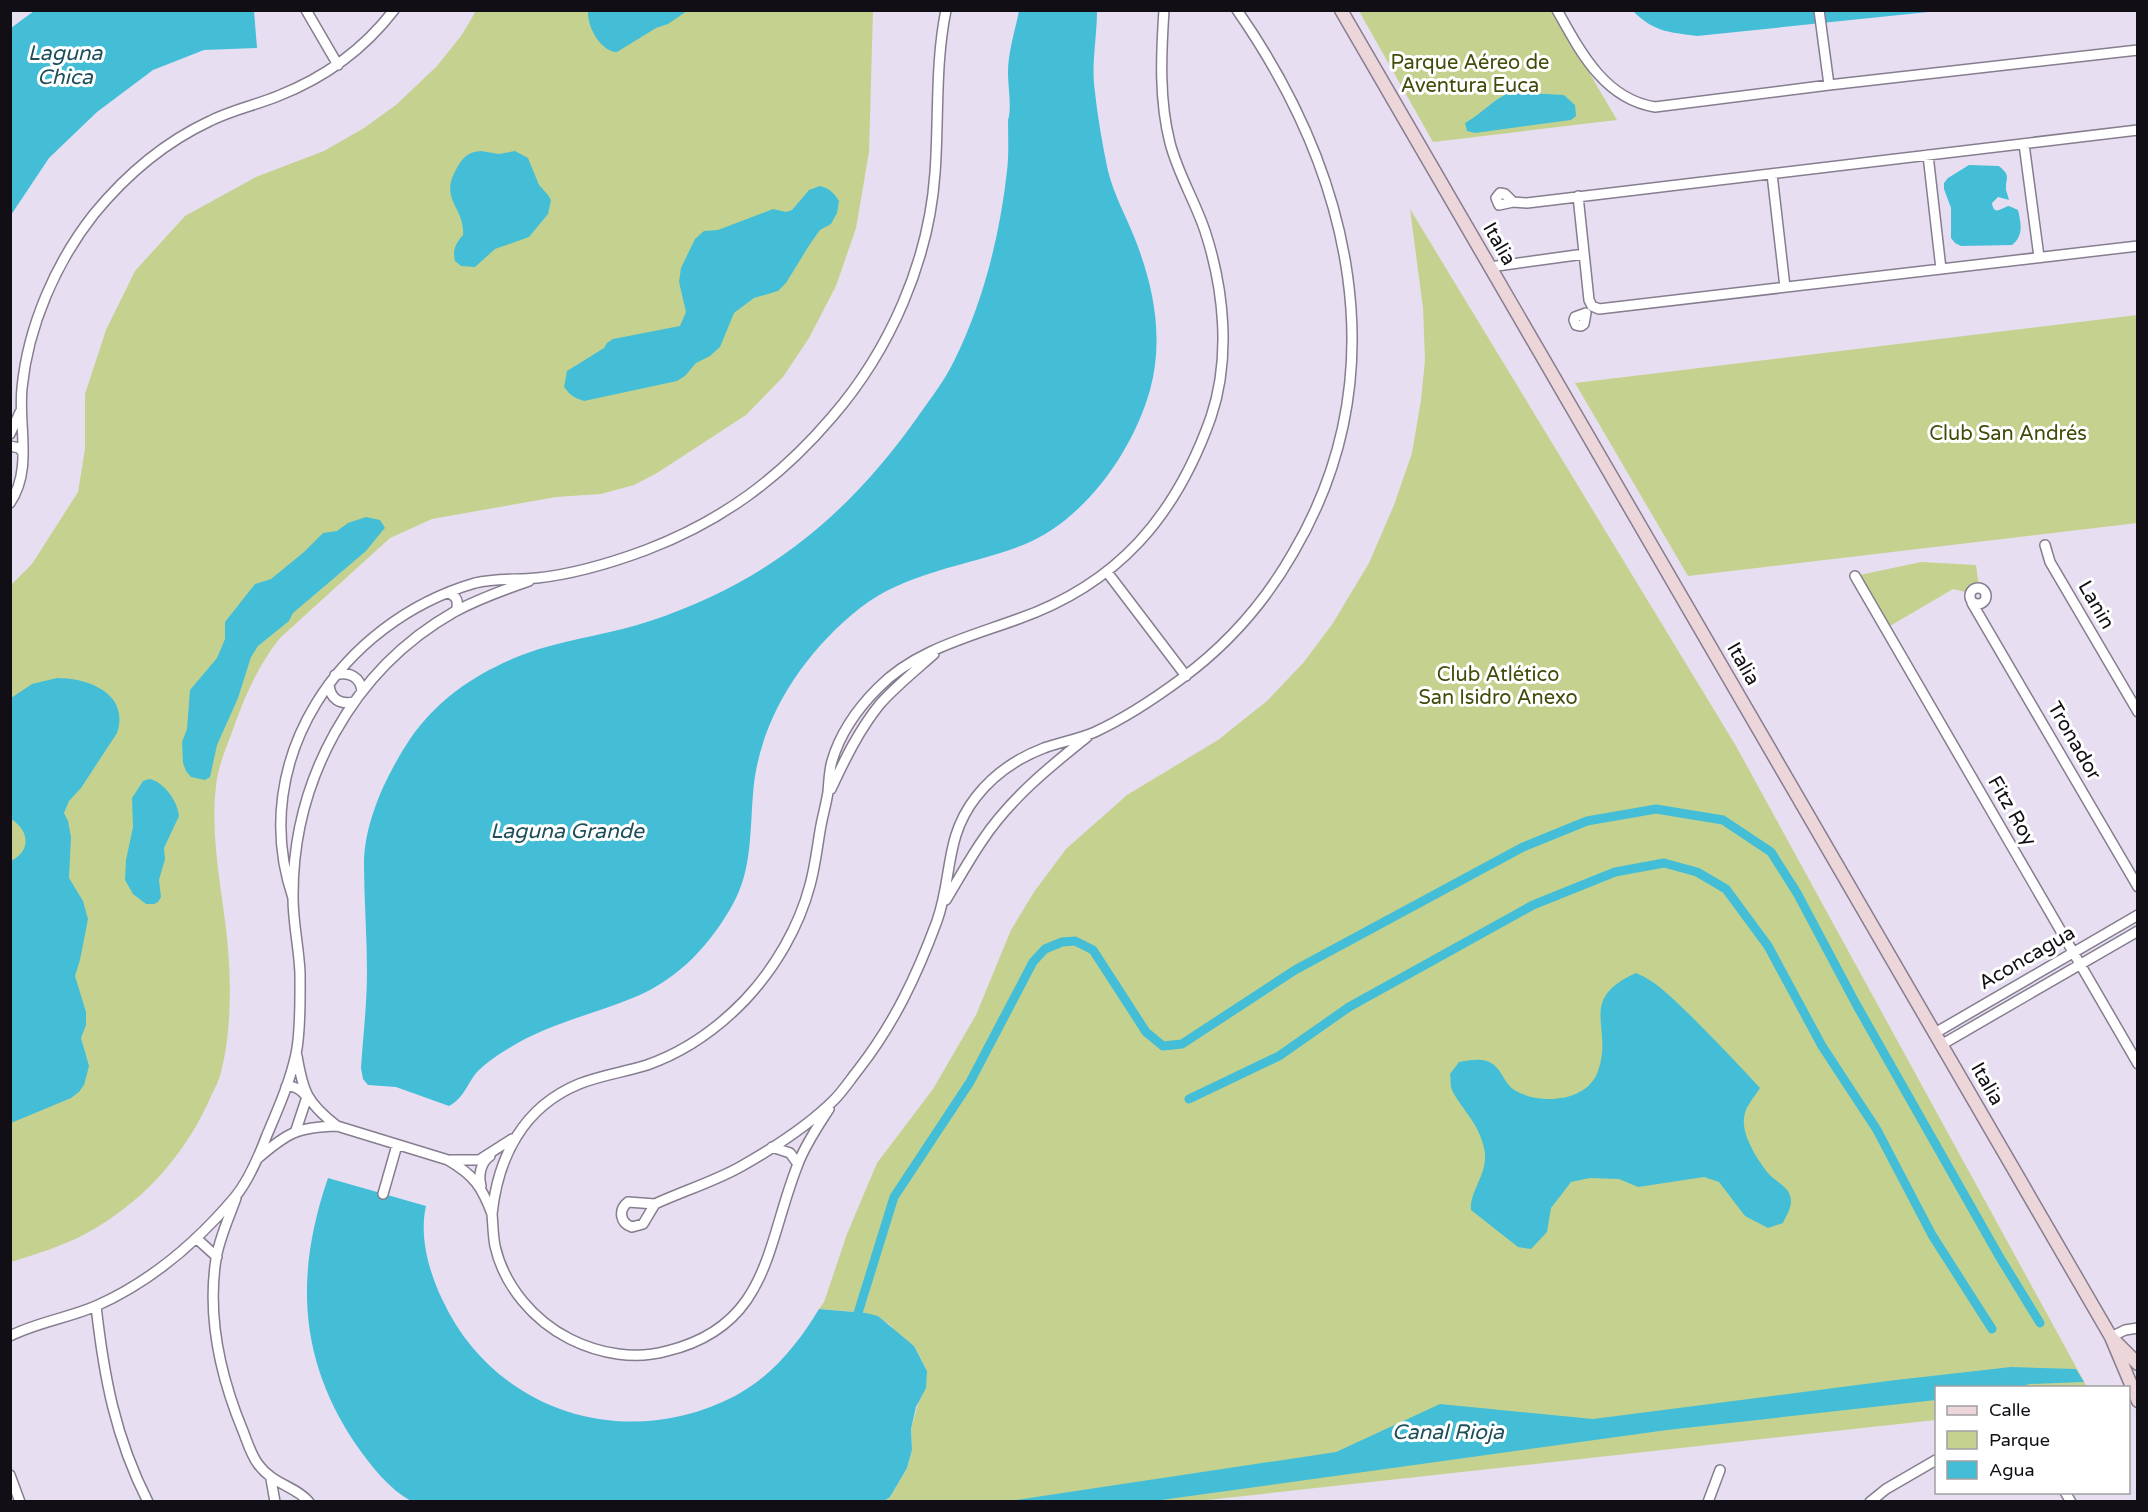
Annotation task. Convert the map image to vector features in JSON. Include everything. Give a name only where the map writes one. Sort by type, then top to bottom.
[{"type":"street","points":[[306,10],[338,65]]},
{"type":"street","points":[[10,504],[20,482],[23,453],[21,410],[28,351],[46,296],[77,239],[112,193],[156,153],[180,137],[238,109],[287,92],[338,65],[365,42],[394,10]]},
{"type":"street","points":[[309,1502],[308,1499],[271,1479],[257,1463],[234,1409],[225,1379],[215,1317],[213,1285],[216,1257],[236,1196],[257,1159],[286,1088],[296,1053],[300,972],[293,898],[283,861],[282,813],[288,773],[304,727],[335,675],[364,644],[408,611],[448,593],[490,580],[536,578],[607,564],[656,546],[707,523],[751,495],[818,434],[853,390],[874,357],[897,315],[918,261],[926,231],[935,178],[938,75],[946,10]]},
{"type":"street","points":[[1164,10],[1161,61],[1165,119],[1178,167],[1204,228],[1220,294],[1222,357],[1215,404],[1199,449],[1184,481],[1153,526],[1132,550],[1107,572],[1044,610],[980,631],[941,648],[875,711],[857,737],[828,796],[813,871],[796,924],[781,953],[763,980],[744,1001],[697,1040],[673,1053],[648,1065],[586,1082],[562,1092],[541,1108],[515,1137],[508,1149],[497,1185],[492,1214],[495,1245],[510,1282],[536,1317],[551,1329],[570,1339],[602,1352],[624,1355],[659,1353],[684,1346],[723,1326],[758,1283],[767,1263],[798,1164],[834,1100],[872,1051],[898,1012],[922,960],[943,904],[982,840],[998,819],[1052,765],[1092,733],[1143,706],[1186,676],[1249,616],[1286,566],[1302,538],[1318,505],[1340,443],[1347,405],[1352,362],[1353,323],[1347,262],[1329,195],[1312,146],[1270,61],[1237,10]]},
{"type":"street","name":"Italia","points":[[1341,10],[2111,1337],[2138,1401]]},
{"type":"street","points":[[1557,10],[1588,61],[1601,77],[1623,96],[1644,105],[1655,106],[2138,51]]},
{"type":"street","points":[[1820,10],[1829,85]]},
{"type":"street","points":[[1513,202],[1527,203],[2138,130]]},
{"type":"street","points":[[2024,144],[2038,257]]},
{"type":"street","points":[[1928,155],[1941,269]]},
{"type":"street","points":[[1772,174],[1785,287]]},
{"type":"street","points":[[1578,196],[1589,310],[2138,246]]},
{"type":"street","points":[[1490,267],[1584,254]]},
{"type":"street","points":[[10,434],[21,410]]},
{"type":"street","points":[[10,446],[15,446],[23,453]]},
{"type":"street","name":"Lanin","points":[[2045,545],[2050,562],[2138,712]]},
{"type":"street","points":[[1107,572],[1186,676]]},
{"type":"street","name":"Fitz Roy","points":[[1855,576],[2138,1064]]},
{"type":"street","points":[[293,898],[297,849],[314,777],[334,732],[354,702],[409,643],[456,611],[536,578]]},
{"type":"street","points":[[1979,614],[1986,598],[1985,592],[1979,587],[1973,588],[1970,593],[1972,603],[1983,602]]},
{"type":"street","points":[[448,593],[456,597],[458,603],[456,611]]},
{"type":"street","name":"Tronador","points":[[1972,603],[2138,887]]},
{"type":"street","points":[[335,675],[347,673],[354,675],[358,679],[362,692]]},
{"type":"street","points":[[329,684],[330,691],[338,701],[343,704],[354,702]]},
{"type":"street","points":[[943,904],[954,836],[962,818],[980,792],[1002,771],[1040,749],[1092,733]]},
{"type":"street","points":[[1040,749],[1051,756],[1052,765]]},
{"type":"street","points":[[282,813],[290,821],[303,817]]},
{"type":"street","points":[[949,856],[956,866],[961,867],[968,864]]},
{"type":"street","name":"Aconcagua","points":[[1935,1033],[2138,915]]},
{"type":"street","name":"Aconcagua","points":[[1941,1045],[2138,931]]},
{"type":"street","points":[[2027,979],[2034,990]]},
{"type":"street","points":[[257,1159],[292,1132],[307,1097],[296,1053]]},
{"type":"street","points":[[286,1088],[294,1087],[301,1090],[323,1116],[337,1126]]},
{"type":"street","points":[[655,1204],[741,1167],[772,1147],[834,1100]]},
{"type":"street","points":[[271,1125],[277,1131],[292,1132],[320,1126],[337,1126],[448,1160],[462,1168],[487,1190],[497,1185]]},
{"type":"street","points":[[492,1214],[480,1185],[479,1176],[488,1156],[515,1137]]},
{"type":"street","points":[[383,1194],[397,1145]]},
{"type":"street","points":[[772,1147],[790,1153],[798,1164]]},
{"type":"street","points":[[448,1160],[469,1161],[495,1155],[504,1163]]},
{"type":"street","points":[[10,1336],[26,1328],[96,1306],[133,1286],[164,1266],[196,1238],[236,1196]]},
{"type":"street","points":[[196,1238],[216,1257]]},
{"type":"street","points":[[96,1306],[109,1397],[129,1461],[148,1502]]},
{"type":"street","points":[[2111,1337],[2124,1330],[2138,1328]]},
{"type":"street","name":"Italia","points":[[2111,1337],[2138,1364]]},
{"type":"street","points":[[1870,1502],[1893,1484],[1935,1461]]},
{"type":"street","points":[[1708,1502],[1720,1470]]},
{"type":"street","points":[[10,1475],[20,1502]]},
{"type":"street","points":[[271,1479],[275,1502]]},
{"type":"green space","points":[[476,11],[873,11],[869,152],[856,228],[836,286],[809,338],[783,377],[746,415],[657,473],[634,485],[601,494],[556,497],[432,519],[390,538],[280,638],[266,657],[249,688],[217,778],[214,808],[216,852],[227,940],[230,991],[228,1036],[218,1082],[186,1143],[142,1194],[87,1233],[59,1246],[11,1262],[10,586],[32,564],[78,492],[85,449],[85,394],[106,330],[135,271],[185,216],[256,177],[324,151],[364,128],[396,105],[437,66],[461,36]]},
{"type":"green space","name":"Parque Aéreo de Aventura Euca","points":[[1359,11],[1553,11],[1617,120],[1433,142]]},
{"type":"green space","name":"Club Atlético San Isidro Anexo","points":[[1410,209],[1736,746],[2086,1386],[1935,1386],[1935,1420],[1198,1501],[884,1501],[890,1497],[907,1468],[912,1450],[911,1429],[927,1371],[914,1346],[889,1324],[866,1313],[819,1309],[824,1302],[847,1234],[877,1163],[933,1089],[976,1015],[1011,930],[1034,892],[1066,849],[1127,795],[1218,740],[1267,701],[1304,662],[1333,623],[1369,563],[1394,505],[1412,453],[1425,360],[1423,308]]},
{"type":"green space","name":"Club San Andrés","points":[[2137,315],[2137,523],[1688,576],[1575,383]]},
{"type":"green space","points":[[1921,562],[1976,565],[1979,587],[1973,588],[1970,593],[1953,589],[1885,629],[1855,576]]},
{"type":"water","points":[[588,10],[687,11],[617,52],[611,51],[600,43],[592,30]]},
{"type":"water","name":"Laguna Chica","points":[[34,11],[254,11],[257,48],[204,50],[153,70],[97,112],[49,158],[11,215],[11,28]]},
{"type":"water","name":"Laguna Grande","points":[[1019,11],[1097,11],[1094,75],[1108,171],[1113,189],[1142,257],[1155,313],[1154,371],[1150,390],[1132,437],[1103,481],[1086,501],[1045,534],[1023,545],[918,577],[878,596],[839,626],[802,667],[787,690],[764,740],[753,794],[747,863],[740,889],[715,932],[680,970],[635,997],[521,1041],[480,1069],[462,1095],[449,1106],[396,1087],[368,1085],[363,1079],[361,1068],[367,984],[365,848],[378,798],[401,753],[422,723],[436,708],[467,684],[501,664],[539,649],[650,621],[692,605],[732,586],[768,565],[834,514],[892,451],[950,368],[974,316],[989,268],[1000,220],[1007,171],[1010,110],[1008,65]]},
{"type":"water","points":[[1633,11],[1938,11],[1697,36],[1655,27]]},
{"type":"water","points":[[1511,92],[1564,95],[1575,105],[1576,116],[1571,120],[1475,133],[1467,131],[1465,123]]},
{"type":"water","points":[[481,151],[499,154],[515,151],[528,158],[539,185],[551,200],[548,214],[529,237],[495,249],[475,267],[461,266],[455,261],[454,250],[463,235],[462,225],[450,187],[452,178],[462,160],[467,155]]},
{"type":"water","points":[[1969,165],[1999,166],[2005,173],[2009,200],[1998,197],[1992,203],[1995,210],[2009,206],[2018,210],[2020,233],[2012,245],[1961,246],[1951,238],[1951,208],[1944,183]]},
{"type":"water","points":[[820,186],[831,191],[839,201],[837,213],[831,224],[820,230],[786,283],[778,291],[754,298],[734,313],[720,347],[710,356],[696,363],[685,376],[677,381],[584,401],[566,390],[564,387],[567,371],[604,348],[613,339],[680,326],[686,312],[679,282],[681,268],[695,239],[704,231],[718,230],[773,209],[786,212],[792,210],[809,190]]},
{"type":"water","points":[[366,517],[380,520],[385,528],[366,551],[258,646],[251,657],[238,698],[217,745],[210,777],[205,780],[191,777],[183,763],[182,742],[187,729],[190,690],[217,658],[225,639],[225,622],[255,584],[271,579],[323,533],[337,531],[348,523]]},
{"type":"water","points":[[57,678],[82,681],[104,691],[118,708],[119,719],[117,733],[81,788],[69,801],[64,813],[71,837],[69,878],[83,901],[88,919],[75,976],[86,1012],[86,1025],[81,1038],[89,1066],[84,1085],[71,1098],[11,1123],[11,861],[22,852],[26,841],[22,829],[11,819],[11,698],[32,684]]},
{"type":"water","points":[[149,779],[169,793],[176,804],[179,816],[164,848],[165,859],[159,880],[161,897],[154,904],[146,904],[133,894],[125,880],[126,860],[133,827],[132,798],[143,781]]},
{"type":"water","points":[[1636,973],[1659,986],[1672,998],[1760,1088],[1746,1110],[1744,1120],[1747,1137],[1764,1167],[1788,1192],[1791,1201],[1788,1212],[1783,1223],[1768,1228],[1745,1216],[1719,1182],[1704,1177],[1638,1187],[1619,1179],[1590,1178],[1571,1182],[1551,1208],[1547,1232],[1531,1249],[1518,1247],[1471,1210],[1473,1195],[1484,1165],[1484,1148],[1475,1125],[1452,1090],[1450,1074],[1459,1062],[1482,1060],[1494,1065],[1507,1083],[1518,1092],[1528,1096],[1564,1098],[1585,1089],[1593,1081],[1598,1071],[1602,1055],[1600,1016],[1602,1004],[1607,994],[1618,983]]},
{"type":"water","points":[[328,1178],[426,1206],[424,1229],[429,1266],[442,1299],[465,1338],[494,1370],[529,1394],[567,1411],[608,1420],[650,1421],[693,1413],[735,1396],[760,1379],[793,1347],[819,1309],[878,1316],[914,1346],[927,1371],[926,1388],[916,1407],[911,1429],[912,1450],[907,1468],[890,1497],[884,1501],[411,1501],[388,1484],[357,1446],[337,1414],[313,1349],[308,1316],[307,1282],[310,1248]]},
{"type":"water","name":"Canal Rioja","points":[[2011,1367],[2076,1369],[2084,1382],[2024,1386],[1935,1386],[1935,1400],[1667,1430],[1154,1501],[1010,1501],[1336,1452],[1440,1404],[1593,1419]]},
{"type":"waterway","points":[[858,1313],[894,1197],[970,1082],[1033,962],[1045,949],[1062,942],[1075,941],[1093,950],[1146,1032],[1163,1046],[1182,1044],[1295,970],[1523,847],[1587,821],[1656,809],[1723,820],[1771,852],[1797,893],[1856,1004],[1999,1256],[2040,1323]]},
{"type":"waterway","points":[[1189,1099],[1279,1056],[1349,1007],[1533,905],[1615,872],[1664,863],[1697,872],[1726,889],[1768,946],[1822,1046],[1877,1130],[1932,1235],[1992,1329]]}]
